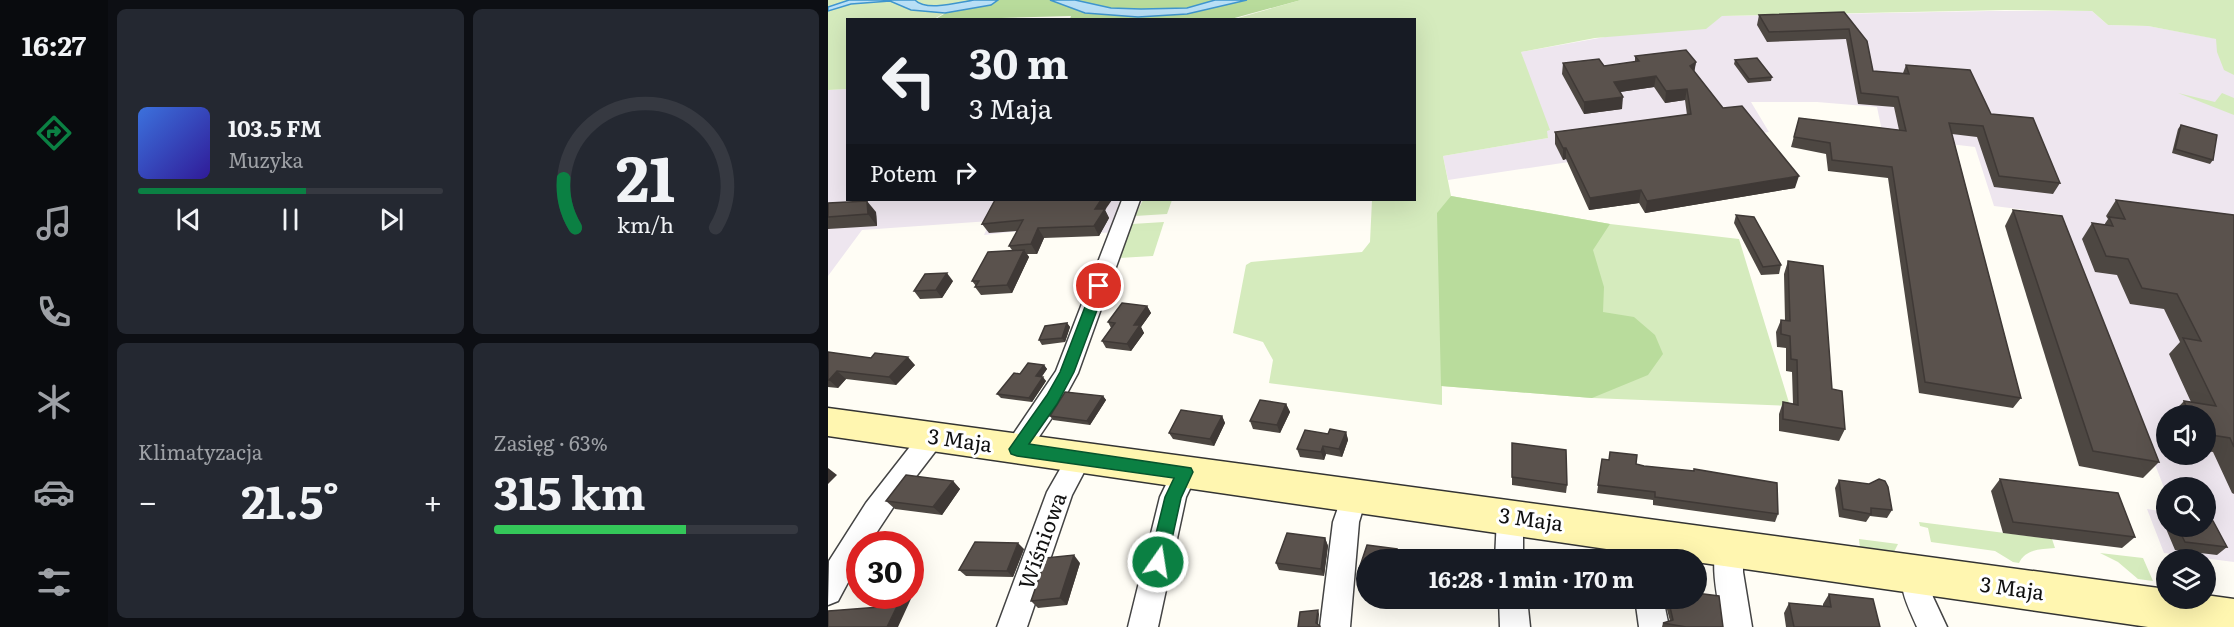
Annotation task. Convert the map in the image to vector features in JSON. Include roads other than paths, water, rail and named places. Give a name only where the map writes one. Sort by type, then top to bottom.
[{"type":"street","points":[[1017,449],[1052,399],[1067,372],[1131,201]]},
{"type":"street","name":"3 Maja","points":[[828,422],[1510,517],[1643,548],[1729,548],[2234,619]]},
{"type":"street","points":[[828,591],[857,538],[883,499],[932,437]]},
{"type":"street","name":"Wiśniowa","points":[[1012,627],[1060,492],[1080,457]]},
{"type":"street","points":[[1143,627],[1173,497],[1185,472]]},
{"type":"street","points":[[1335,627],[1346,522],[1354,496]]},
{"type":"street","points":[[1509,549],[1510,517]]},
{"type":"street","points":[[1729,548],[1729,572],[1737,627]]},
{"type":"street","points":[[1915,575],[1919,599],[1932,627]]},
{"type":"street","points":[[1514,609],[1515,627]]},
{"type":"street","points":[[1651,609],[1654,627]]},
{"type":"water","points":[[849,0],[915,0],[920,4],[935,6],[974,0],[998,0],[991,5],[945,13],[911,10],[890,1],[851,4],[828,11],[828,7]]},
{"type":"water","points":[[1050,0],[1075,0],[1111,8],[1141,9],[1187,8],[1215,0],[1247,0],[1187,14],[1138,17],[1085,13]]}]
